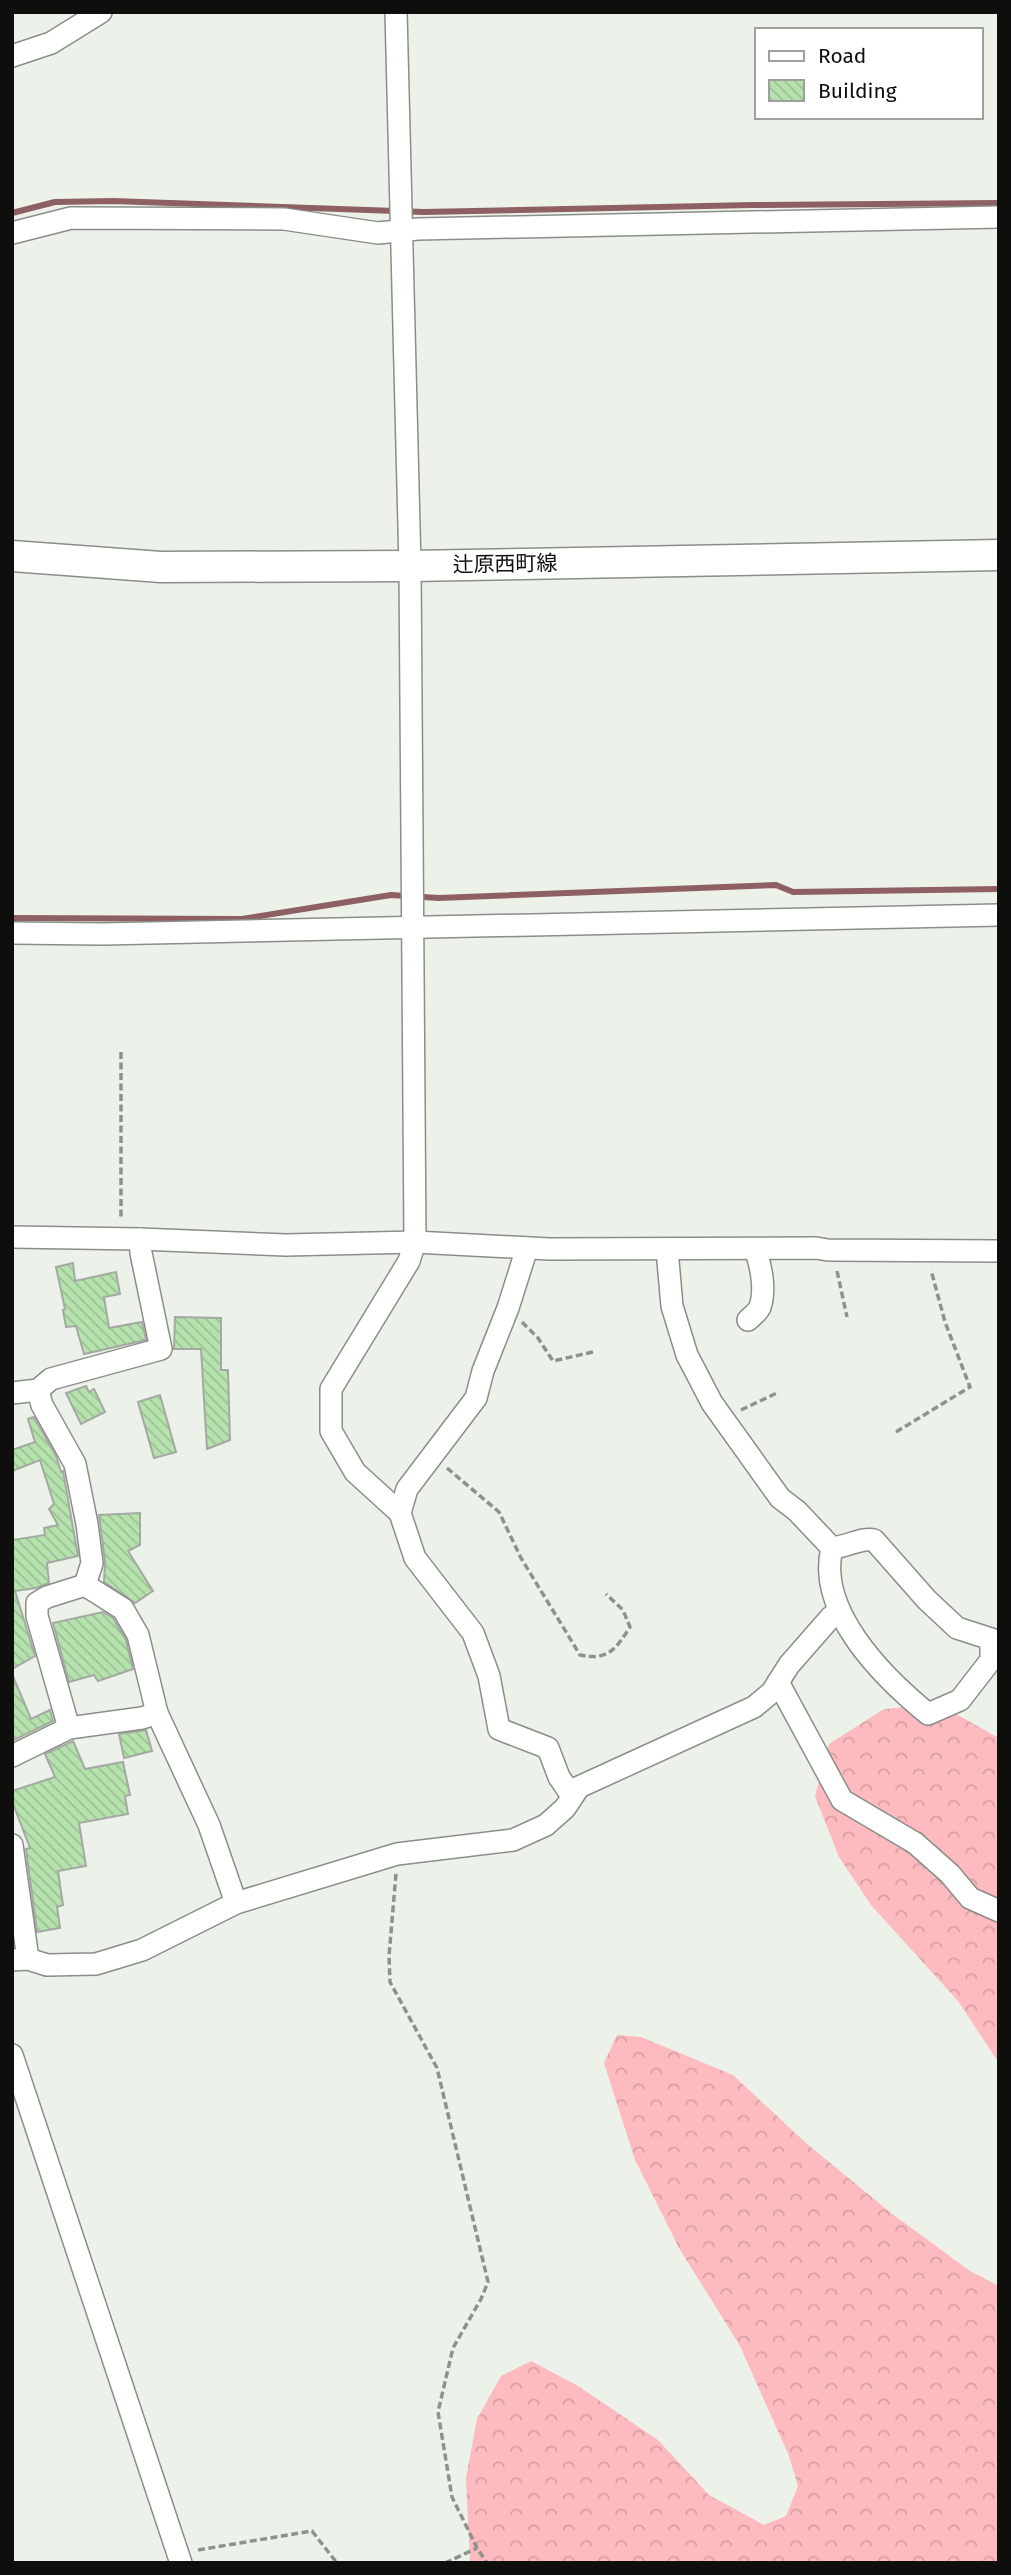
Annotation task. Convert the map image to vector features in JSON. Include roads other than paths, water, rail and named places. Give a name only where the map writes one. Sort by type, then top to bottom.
[{"type":"main road","name":"辻原西町線","points":[[12,556],[160,567],[410,566],[999,555]]},
{"type":"street","points":[[12,56],[51,43],[101,12]]},
{"type":"street","points":[[396,12],[410,566],[415,1242],[409,1261],[331,1389],[331,1431],[355,1472],[400,1513],[415,1558],[473,1633],[489,1675],[499,1728],[548,1748],[559,1777],[572,1796]]},
{"type":"street","points":[[12,233],[71,218],[284,219],[379,233],[418,229],[999,217]]},
{"type":"street","points":[[12,933],[103,934],[999,915]]},
{"type":"street","points":[[12,1237],[130,1238],[286,1245],[415,1242],[527,1248],[999,1251]]},
{"type":"street","points":[[12,1393],[38,1390],[51,1379],[161,1349],[130,1238]]},
{"type":"street","points":[[400,1513],[407,1489],[476,1398],[527,1248]]},
{"type":"street","points":[[748,1320],[760,1310],[762,1297],[761,1266],[755,1249]]},
{"type":"street","points":[[667,1250],[672,1306],[687,1355],[712,1403],[780,1498],[797,1511],[832,1548]]},
{"type":"street","points":[[38,1390],[42,1405],[75,1464],[88,1524],[92,1563],[85,1585]]},
{"type":"street","points":[[867,1538],[874,1539],[927,1600],[957,1628],[995,1636],[991,1660],[960,1700],[928,1714],[855,1640],[840,1612],[828,1565],[832,1548],[846,1547],[867,1538]]},
{"type":"street","points":[[69,1728],[37,1616],[37,1604],[47,1597],[85,1585],[123,1609],[138,1636],[157,1713],[209,1825],[236,1903]]},
{"type":"street","points":[[12,1844],[20,1960],[47,1965],[96,1964],[142,1950],[236,1903],[397,1854],[513,1840],[546,1825],[565,1808],[579,1787],[754,1707],[772,1692],[789,1665],[831,1617],[840,1612]]},
{"type":"street","points":[[778,1682],[842,1800],[915,1843],[950,1874],[970,1898],[999,1911]]},
{"type":"street","points":[[12,1756],[69,1728],[157,1713]]},
{"type":"street","points":[[12,2055],[179,2559]]},
{"type":"waterway","points":[[12,213],[55,202],[113,201],[424,212],[999,203]]},
{"type":"waterway","points":[[12,918],[242,919],[391,895],[439,898],[776,885],[793,892],[999,889]]}]
